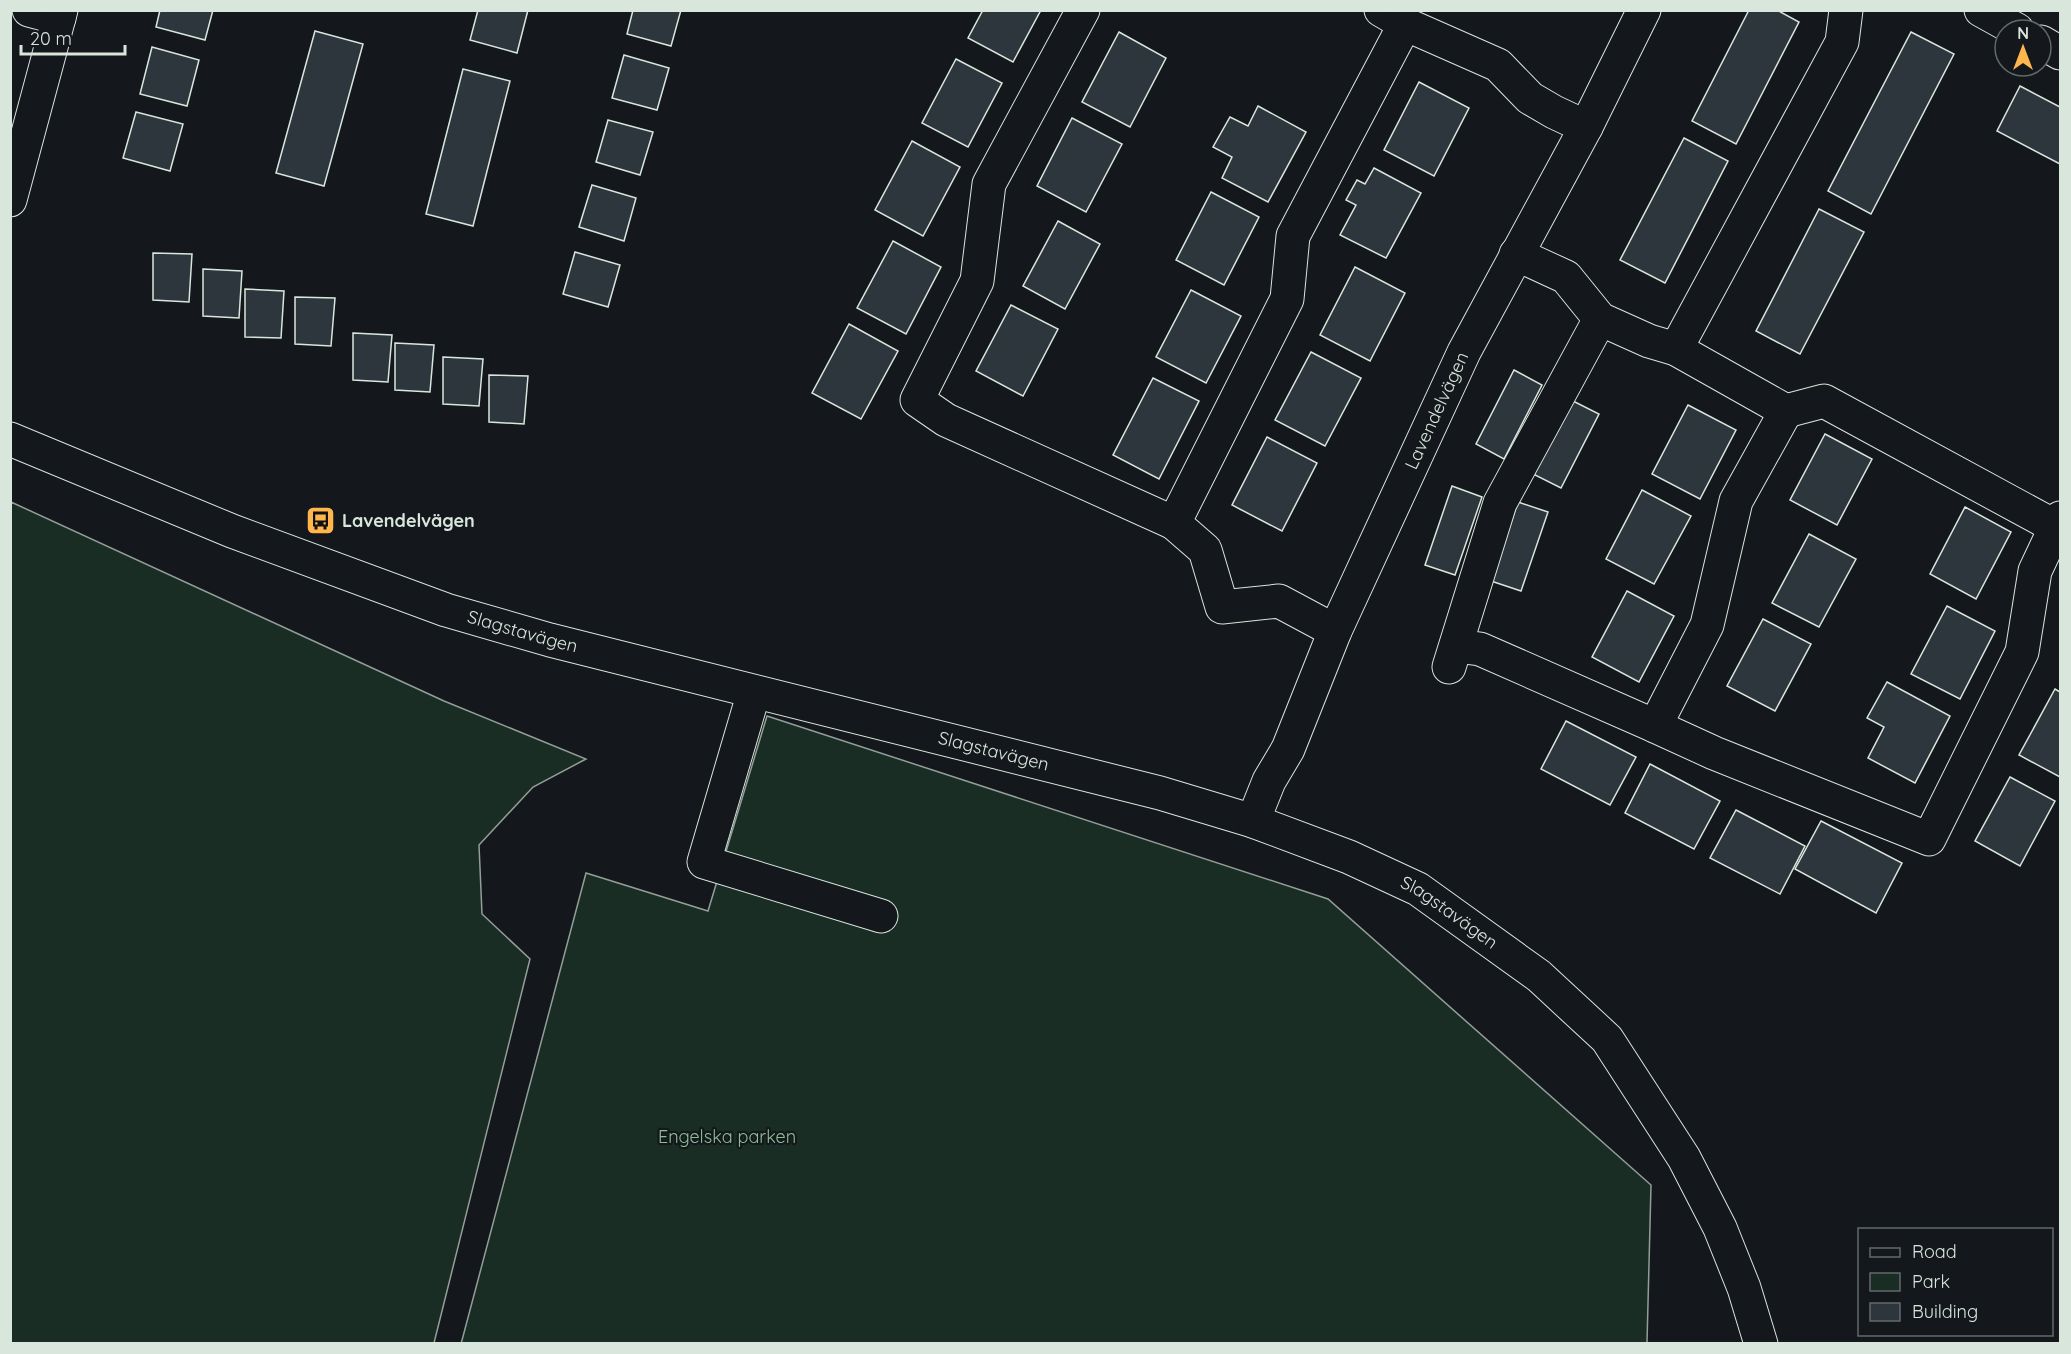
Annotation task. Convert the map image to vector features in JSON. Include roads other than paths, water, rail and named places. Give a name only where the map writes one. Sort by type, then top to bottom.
[{"type":"street","points":[[1083,10],[989,184],[977,281],[917,400],[946,420],[1174,523],[1205,550],[1222,607],[1279,601],[1335,631]]},
{"type":"street","name":"Lavendelvägen","points":[[1253,821],[1269,781],[1288,749],[1335,631],[1464,352],[1586,127],[1644,10]]},
{"type":"street","points":[[1676,349],[1842,42],[1845,10]]},
{"type":"street","points":[[1981,10],[1995,18]]},
{"type":"street","points":[[10,200],[50,13]]},
{"type":"street","points":[[1174,523],[1287,299],[1293,236],[1393,17],[1498,65],[1530,98],[1586,127]]},
{"type":"street","points":[[1516,254],[1566,277],[1600,319],[1649,341],[1676,349],[1786,411],[1824,401],[2058,522],[2035,571],[2022,652],[1929,839],[1714,753],[1480,649],[1453,656],[1500,503],[1600,319]]},
{"type":"street","points":[[1655,726],[1707,625],[1736,501],[1786,411]]},
{"type":"street","name":"Slagstavägen","points":[[10,439],[232,531],[446,610],[550,640],[1160,793],[1253,821],[1348,857],[1418,889],[1539,976],[1607,1039],[1684,1158],[1720,1228],[1744,1288],[1761,1344]]},
{"type":"street","points":[[754,692],[704,862],[881,916]]},
{"type":"place","name":"Lavendelvägen","points":[[321,521]]},
{"type":"park label","name":"Engelska parken","points":[[727,1137]]}]
